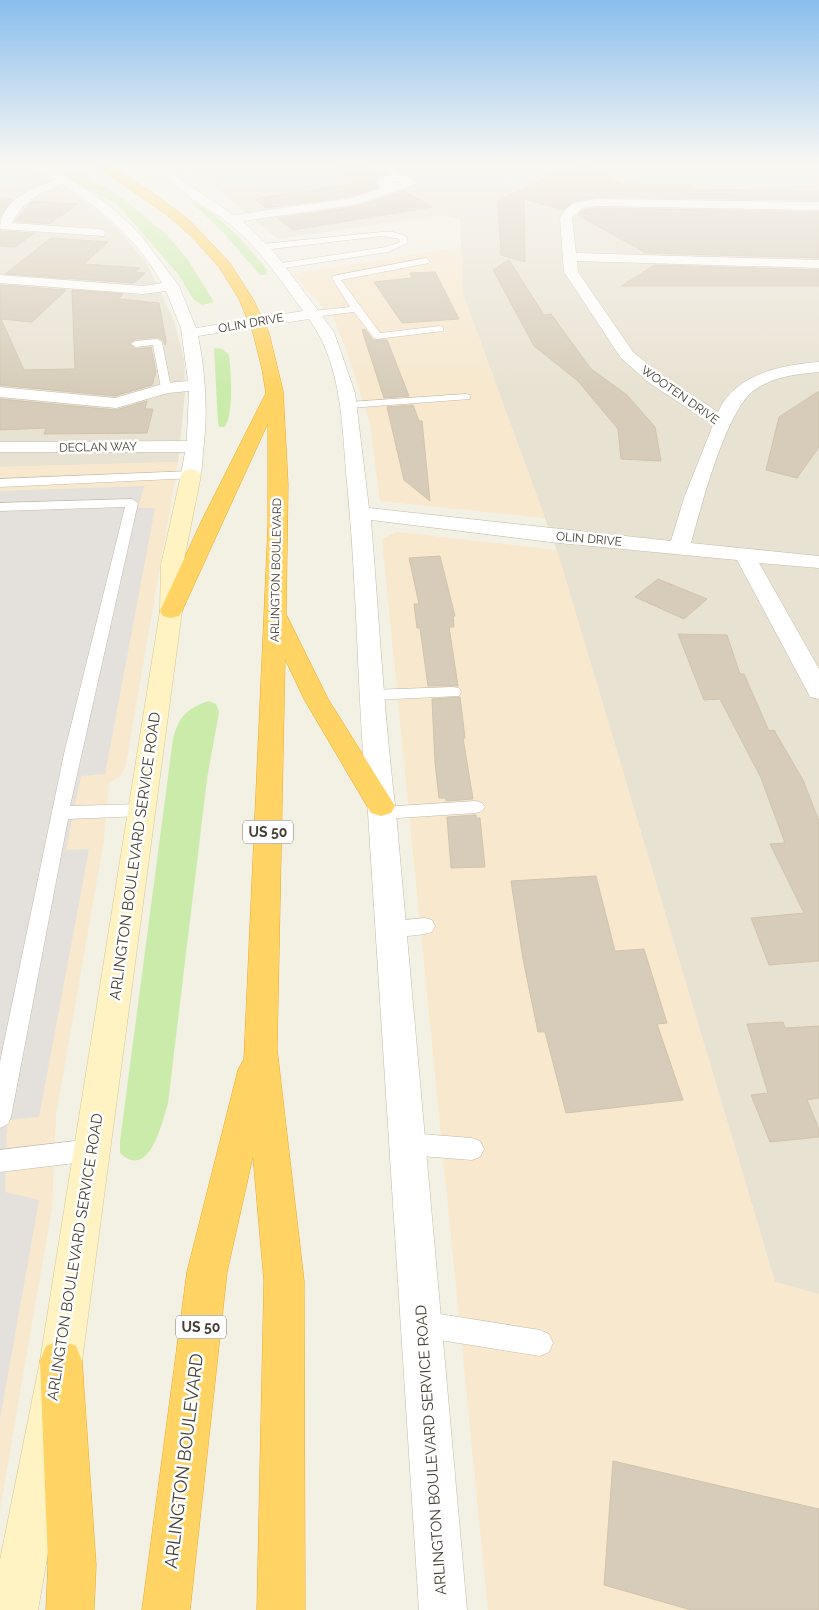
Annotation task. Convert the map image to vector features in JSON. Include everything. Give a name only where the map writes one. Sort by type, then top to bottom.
[{"type":"highway","name":"ARLINGTON BOULEVARD","points":[[201,239],[223,263],[251,306],[258,322],[264,338],[275,391],[279,448],[276,614],[260,1049],[284,1280],[281,1610]]},
{"type":"highway","points":[[171,611],[212,520],[275,391]]},
{"type":"highway","points":[[276,614],[316,699],[382,809]]},
{"type":"highway","name":"ARLINGTON BOULEVARD","points":[[166,1610],[207,1272],[260,1049]]},
{"type":"highway","points":[[61,1361],[72,1565],[70,1610]]},
{"type":"street","name":"ARLINGTON BOULEVARD SERVICE ROAD","points":[[14,1610],[61,1361],[171,611],[172,565],[193,460],[198,385],[190,333],[184,311],[172,286],[152,255],[138,239]]},
{"type":"street","name":"ARLINGTON BOULEVARD SERVICE ROAD","points":[[254,239],[278,266],[326,332],[336,356],[349,406],[360,513],[374,743],[382,809],[443,1610]]},
{"type":"street","name":"WOOTEN DRIVE","points":[[568,239],[571,272],[628,355],[654,378],[722,423],[694,498],[680,547]]},
{"type":"street","points":[[570,257],[819,264]]},
{"type":"street","points":[[0,279],[143,290],[172,286]]},
{"type":"street","name":"OLIN DRIVE","points":[[190,333],[313,314]]},
{"type":"street","points":[[722,423],[730,404],[749,385],[780,373],[819,367]]},
{"type":"street","points":[[0,392],[116,403],[166,388],[198,385]]},
{"type":"street","name":"DECLAN WAY","points":[[0,447],[193,460]]},
{"type":"street","name":"OLIN DRIVE","points":[[360,513],[550,536],[680,547],[819,562]]},
{"type":"street","points":[[744,554],[819,690]]},
{"type":"lane","points":[[263,247],[335,239]]},
{"type":"lane","points":[[278,266],[388,249],[404,243],[403,239]]},
{"type":"lane","points":[[290,244],[306,262]]},
{"type":"lane","points":[[426,261],[336,278],[356,309],[377,336],[440,329]]},
{"type":"lane","points":[[313,314],[356,309]]},
{"type":"lane","points":[[136,344],[157,342],[166,388]]},
{"type":"lane","points":[[349,406],[466,397]]},
{"type":"lane","points":[[0,484],[193,460]]},
{"type":"lane","points":[[0,507],[132,503],[72,754],[0,1117]]},
{"type":"lane","points":[[372,695],[453,692]]},
{"type":"lane","points":[[382,809],[476,807]]},
{"type":"lane","points":[[60,813],[142,810]]},
{"type":"lane","points":[[391,928],[425,926]]},
{"type":"lane","points":[[408,1144],[472,1149]]},
{"type":"lane","points":[[0,1161],[92,1150]]},
{"type":"lane","points":[[421,1324],[540,1343]]},
{"type":"shaded area","points":[[0,239],[127,239],[147,264],[174,321],[184,359],[185,393],[178,462],[0,467]]},
{"type":"shaded area","points":[[461,239],[819,239],[819,1294],[775,1282],[558,554],[463,294]]},
{"type":"shaded area","points":[[461,247],[463,294],[545,518],[380,501],[370,423],[346,349],[334,320],[293,274]]},
{"type":"shaded area","points":[[178,462],[125,769],[119,777],[109,783],[104,839],[56,1115],[52,1207],[0,1509],[0,467]]},
{"type":"shaded area","points":[[144,486],[138,508],[155,508],[105,774],[81,776],[66,850],[89,849],[39,1117],[7,1120],[5,1192],[39,1200],[0,1419],[0,491]]},
{"type":"shaded area","points":[[397,532],[557,550],[775,1282],[819,1294],[819,1610],[488,1610],[382,539]]},
{"type":"green space","points":[[148,239],[171,239],[188,260],[214,302],[202,305],[194,300],[178,274]]},
{"type":"green space","points":[[229,239],[240,239],[252,252],[267,270],[266,275],[260,275]]},
{"type":"green space","points":[[214,348],[222,349],[229,355],[231,404],[224,427],[219,427],[218,423]]},
{"type":"green space","points":[[209,701],[216,704],[219,712],[207,779],[168,1103],[153,1146],[139,1160],[130,1160],[120,1153],[120,1141],[173,739],[178,725],[185,715],[195,707]]},
{"type":"building","points":[[0,239],[26,239],[15,247],[0,246]]},
{"type":"building","points":[[50,239],[108,242],[84,264],[140,268],[135,272],[145,273],[134,283],[5,274]]},
{"type":"building","points":[[500,239],[525,239],[525,262],[501,255]]},
{"type":"building","points":[[621,239],[819,239],[819,258],[646,253]]},
{"type":"building","points":[[509,260],[544,315],[551,314],[591,369],[627,395],[655,427],[661,461],[621,459],[618,429],[578,381],[534,346],[493,270]]},
{"type":"building","points":[[655,265],[819,270],[819,286],[621,286]]},
{"type":"building","points":[[435,272],[459,319],[402,323],[374,282],[412,278],[410,273]]},
{"type":"building","points":[[0,285],[66,290],[32,322],[1,319],[24,370],[75,369],[72,290],[123,294],[118,299],[159,303],[166,341],[165,345],[163,340],[157,337],[136,339],[129,343],[136,349],[151,347],[156,372],[152,385],[115,396],[0,385]]},
{"type":"building","points":[[365,329],[373,340],[387,340],[409,396],[384,398],[362,330]]},
{"type":"building","points":[[819,391],[819,447],[797,478],[766,470],[779,417]]},
{"type":"building","points":[[0,399],[116,410],[147,401],[145,409],[153,409],[147,433],[44,434],[46,428],[0,430]]},
{"type":"building","points":[[413,405],[419,421],[422,421],[430,501],[404,480],[387,407]]},
{"type":"building","points":[[440,556],[455,616],[453,616],[454,627],[449,627],[458,686],[428,686],[420,628],[417,628],[414,604],[419,604],[409,558]]},
{"type":"building","points":[[658,579],[707,599],[684,619],[635,597]]},
{"type":"building","points":[[678,634],[727,635],[740,674],[744,674],[769,731],[774,730],[803,780],[819,821],[819,961],[769,965],[751,918],[804,913],[770,844],[785,843],[761,778],[720,699],[704,700]]},
{"type":"building","points":[[460,697],[465,738],[463,738],[473,799],[446,801],[446,798],[439,798],[435,763],[432,699]]},
{"type":"building","points":[[476,815],[476,818],[480,818],[485,867],[451,868],[447,817]]},
{"type":"building","points":[[596,876],[615,951],[644,949],[667,1023],[657,1024],[683,1100],[566,1113],[545,1032],[538,1032],[523,959],[511,881]]},
{"type":"building","points":[[783,1022],[785,1028],[819,1026],[819,1098],[807,1100],[819,1129],[819,1137],[770,1142],[751,1095],[768,1093],[747,1024]]},
{"type":"building","points":[[613,1461],[819,1509],[819,1610],[691,1610],[604,1585]]}]
